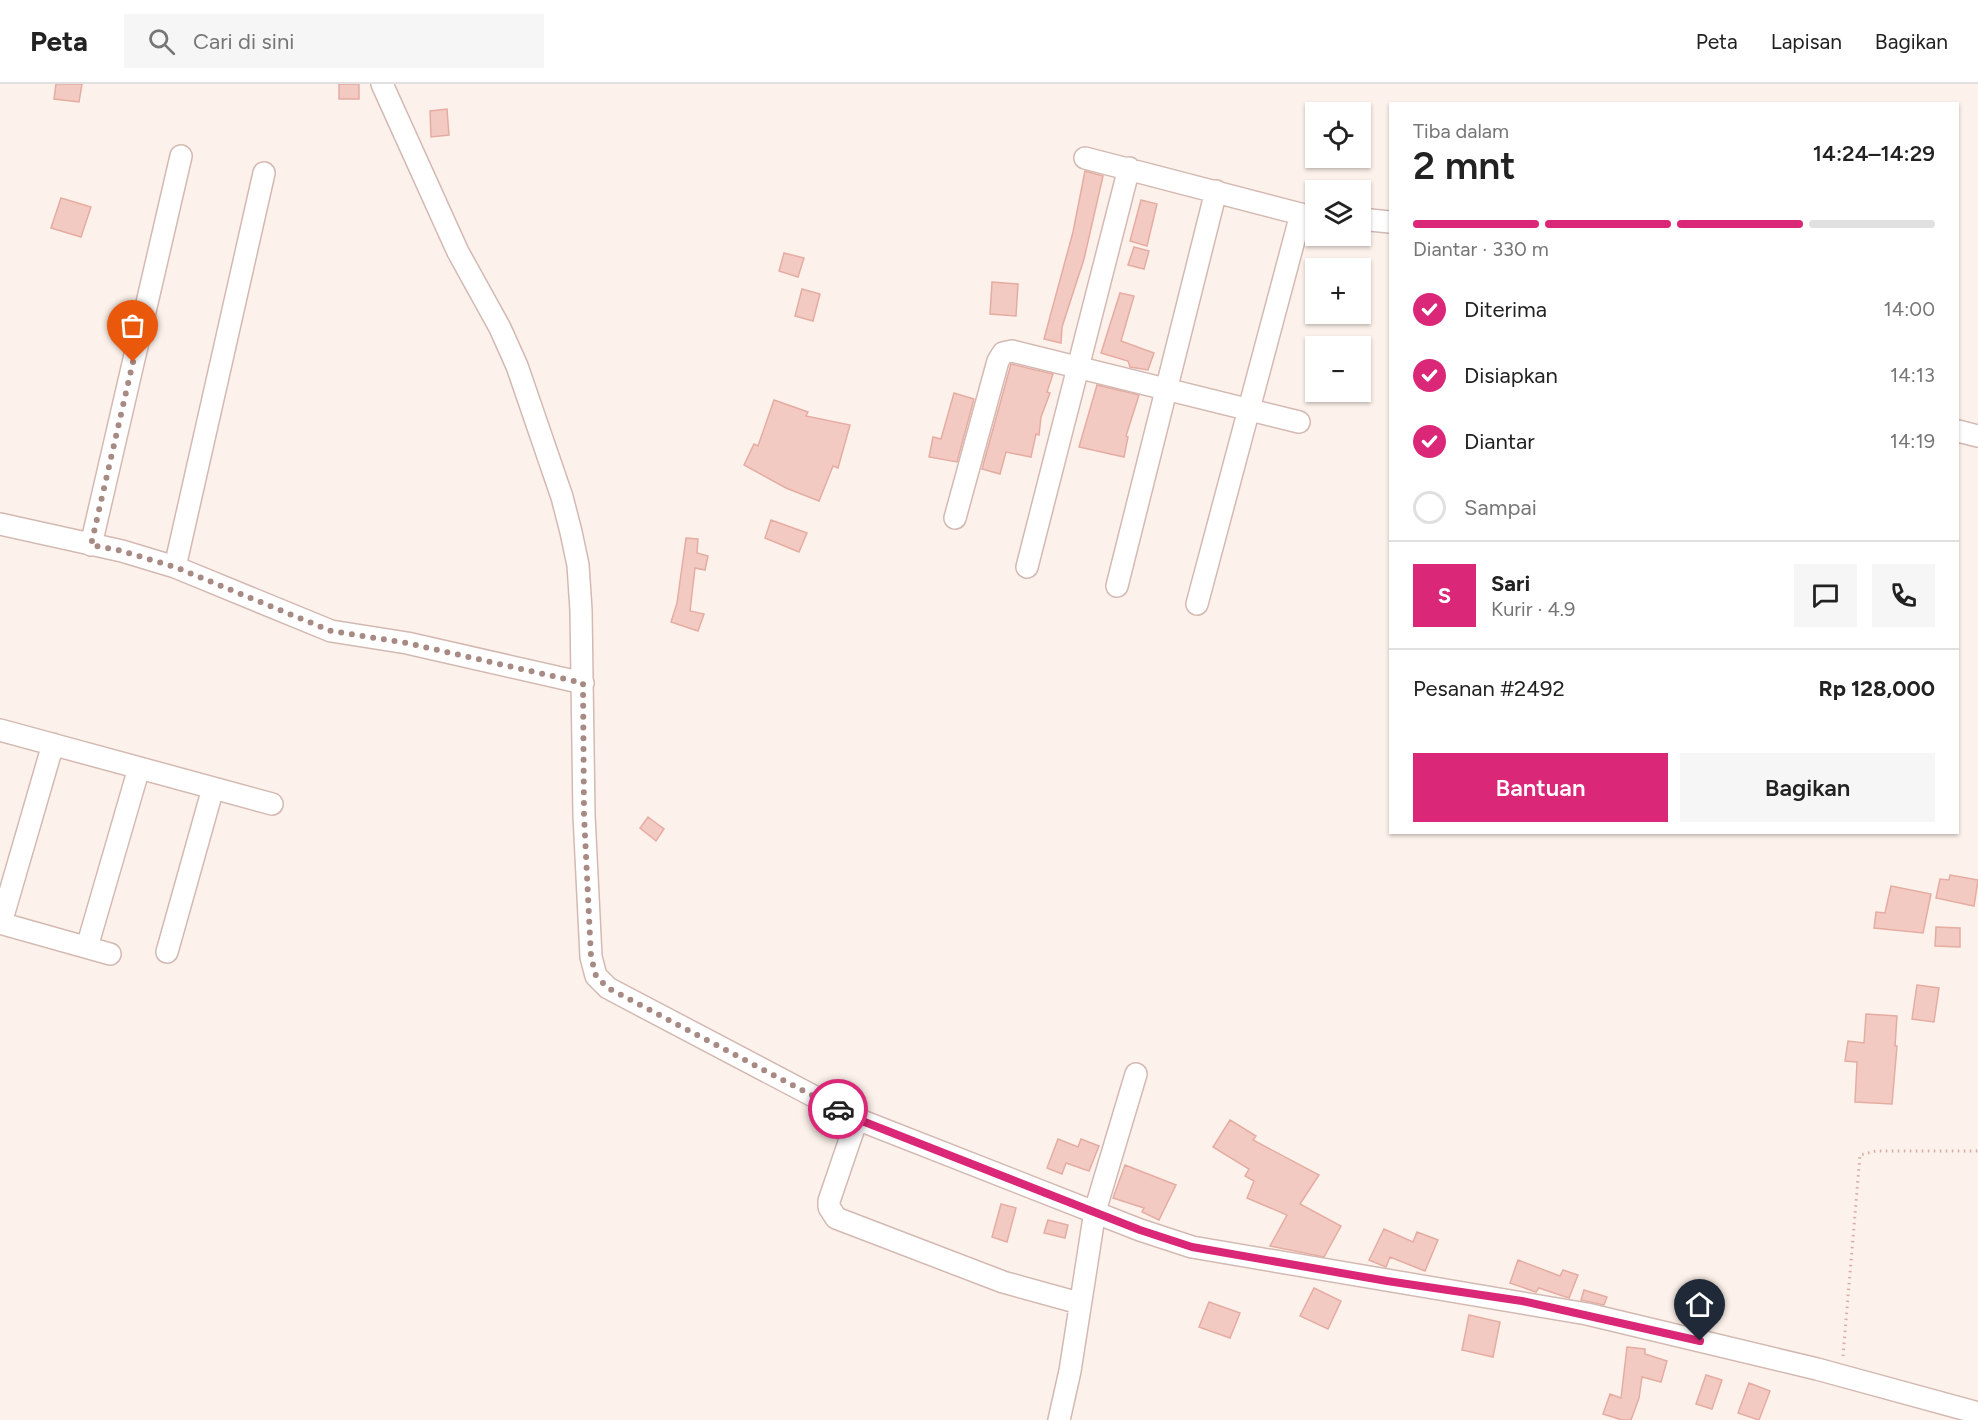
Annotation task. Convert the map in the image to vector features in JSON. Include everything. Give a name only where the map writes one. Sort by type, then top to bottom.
[{"type":"street","points":[[382,84],[458,252],[500,328],[517,366],[559,487],[578,565],[583,683],[584,815],[591,957],[596,976],[608,988],[857,1119],[1192,1247],[1387,1281],[1522,1301],[1842,1376],[1978,1413]]},
{"type":"street","points":[[91,545],[181,156]]},
{"type":"street","points":[[1085,158],[1305,215]]},
{"type":"street","points":[[1027,567],[1080,368],[1129,168]]},
{"type":"street","points":[[175,567],[264,173]]},
{"type":"street","points":[[1117,586],[1216,191]]},
{"type":"street","points":[[1371,220],[1389,222]]},
{"type":"street","points":[[1197,604],[1249,410],[1305,226]]},
{"type":"street","points":[[955,518],[998,361],[1003,353],[1012,351],[1299,422]]},
{"type":"street","points":[[1959,431],[1978,436]]},
{"type":"street","points":[[0,524],[122,551],[175,567],[331,631],[407,643],[583,683]]},
{"type":"street","points":[[0,730],[272,804]]},
{"type":"street","points":[[53,744],[0,923],[110,954]]},
{"type":"street","points":[[87,947],[139,768]]},
{"type":"street","points":[[167,952],[213,788]]},
{"type":"street","points":[[1059,1420],[1070,1371],[1095,1211],[1136,1074]]},
{"type":"street","points":[[857,1119],[829,1201],[829,1207],[836,1218],[1003,1282],[1079,1303]]},
{"type":"path","points":[[1842,1376],[1860,1155],[1876,1152],[1978,1151]]},
{"type":"building","points":[[56,84],[82,84],[79,102],[54,99]]},
{"type":"building","points":[[339,84],[359,84],[359,99],[339,99]]},
{"type":"building","points":[[447,109],[449,135],[431,137],[430,111]]},
{"type":"building","points":[[1085,171],[1103,176],[1084,259],[1062,327],[1061,343],[1044,339],[1073,232]]},
{"type":"building","points":[[61,198],[91,207],[81,237],[51,228]]},
{"type":"building","points":[[1141,200],[1157,204],[1147,246],[1130,241]]},
{"type":"building","points":[[1134,247],[1149,251],[1144,269],[1128,265]]},
{"type":"building","points":[[784,253],[804,258],[798,277],[779,271]]},
{"type":"building","points":[[992,282],[1018,284],[1016,316],[990,314]]},
{"type":"building","points":[[802,289],[820,294],[813,321],[795,316]]},
{"type":"building","points":[[1120,293],[1134,296],[1121,341],[1154,353],[1148,370],[1130,367],[1128,361],[1101,353]]},
{"type":"building","points":[[1011,364],[1053,374],[1047,392],[1050,393],[1041,417],[1039,435],[1036,434],[1031,457],[1006,452],[1000,474],[982,469]]},
{"type":"building","points":[[1097,385],[1139,395],[1126,436],[1128,437],[1124,457],[1079,447]]},
{"type":"building","points":[[954,393],[974,399],[957,462],[929,457],[933,437],[941,439]]},
{"type":"building","points":[[774,400],[808,412],[806,416],[850,425],[838,468],[833,466],[819,501],[786,488],[744,465],[754,444],[758,446]]},
{"type":"building","points":[[771,520],[807,533],[799,552],[765,538]]},
{"type":"building","points":[[686,538],[698,539],[697,553],[708,556],[705,570],[695,568],[690,611],[704,614],[698,631],[671,622],[677,603]]},
{"type":"building","points":[[648,817],[664,829],[656,841],[640,828]]},
{"type":"building","points":[[1950,875],[1978,880],[1974,906],[1936,898],[1940,879],[1949,880]]},
{"type":"building","points":[[1891,886],[1931,894],[1923,933],[1874,928],[1876,912],[1885,913]]},
{"type":"building","points":[[1936,927],[1960,928],[1960,947],[1935,946]]},
{"type":"building","points":[[1917,985],[1939,988],[1934,1022],[1912,1019]]},
{"type":"building","points":[[1866,1014],[1897,1016],[1892,1104],[1855,1102],[1857,1062],[1845,1061],[1848,1041],[1864,1043]]},
{"type":"building","points":[[1230,1120],[1256,1136],[1253,1140],[1319,1175],[1300,1204],[1341,1226],[1324,1257],[1270,1246],[1287,1215],[1247,1198],[1254,1181],[1245,1176],[1249,1169],[1213,1147]]},
{"type":"building","points":[[1058,1139],[1078,1147],[1081,1139],[1099,1146],[1089,1171],[1066,1163],[1062,1174],[1047,1168]]},
{"type":"building","points":[[1125,1165],[1176,1185],[1159,1220],[1142,1212],[1144,1208],[1113,1198]]},
{"type":"building","points":[[1001,1204],[1016,1208],[1007,1242],[992,1237]]},
{"type":"building","points":[[1048,1220],[1068,1225],[1065,1238],[1044,1233]]},
{"type":"building","points":[[1384,1229],[1413,1242],[1417,1232],[1438,1240],[1425,1271],[1390,1257],[1386,1267],[1369,1260]]},
{"type":"building","points":[[1518,1260],[1560,1276],[1563,1270],[1578,1275],[1569,1298],[1539,1288],[1536,1292],[1510,1283]]},
{"type":"building","points":[[1314,1288],[1341,1301],[1328,1329],[1300,1316]]},
{"type":"building","points":[[1584,1290],[1607,1297],[1604,1305],[1581,1300]]},
{"type":"building","points":[[1209,1302],[1240,1313],[1230,1338],[1199,1327]]},
{"type":"building","points":[[1469,1315],[1500,1322],[1493,1357],[1462,1350]]},
{"type":"building","points":[[1627,1347],[1645,1349],[1645,1354],[1667,1361],[1661,1382],[1642,1377],[1639,1398],[1631,1420],[1622,1420],[1603,1414],[1610,1394],[1621,1398]]},
{"type":"building","points":[[1706,1375],[1722,1380],[1712,1409],[1696,1404]]},
{"type":"building","points":[[1749,1383],[1770,1391],[1759,1420],[1738,1413]]},
{"type":"way so far","points":[[133,362],[91,545],[122,551],[175,567],[331,631],[407,643],[583,683],[584,815],[591,957],[596,976],[608,988],[838,1109]]},
{"type":"route","points":[[838,1109],[857,1119],[1140,1230],[1192,1247],[1387,1281],[1522,1301],[1700,1341]]}]
